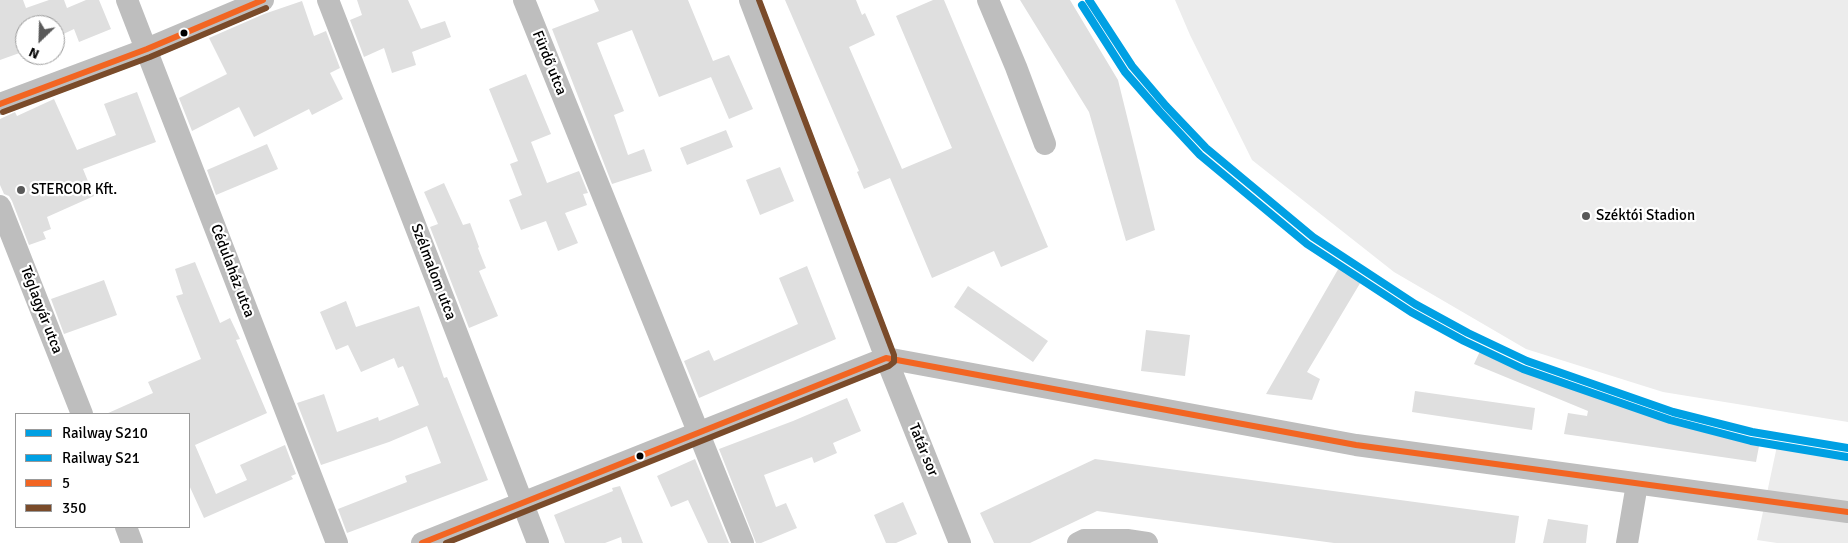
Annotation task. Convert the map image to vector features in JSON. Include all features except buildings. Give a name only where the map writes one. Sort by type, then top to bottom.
[{"type":"street","name":"Cédulaház utca","points":[[127,0],[337,543]]},
{"type":"street","points":[[0,104],[147,49],[263,0]]},
{"type":"street","name":"Szélmalom utca","points":[[328,0],[538,543]]},
{"type":"street","name":"Fürdő utca","points":[[524,0],[743,543]]},
{"type":"street","name":"Tatár sor","points":[[750,0],[886,358],[960,543]]},
{"type":"street","points":[[988,0],[1045,144]]},
{"type":"street","name":"Téglagyár utca","points":[[0,206],[82,413]]},
{"type":"street","points":[[422,543],[886,358],[1356,445],[1848,512]]},
{"type":"street","points":[[1627,543],[1637,484]]},
{"type":"street","points":[[126,528],[132,543]]},
{"type":"street","points":[[1078,543],[1084,540],[1126,540],[1147,543]]},
{"type":"shaded area","name":"Széktói Stadion","points":[[1175,0],[1848,0],[1848,422],[1663,392],[1526,349],[1394,272],[1252,160],[1190,35]]},
{"type":"shaded area","points":[[1777,446],[1848,458],[1848,543],[1777,543],[1757,540]]},
{"type":"rail line","name":"S210","points":[[1089,0],[1132,66],[1166,106],[1206,148],[1313,237],[1415,304],[1468,333],[1527,361],[1673,412],[1752,432],[1848,448]]},
{"type":"rail line","name":"S21","points":[[1082,5],[1125,72],[1200,155],[1307,244],[1411,312],[1464,341],[1523,369],[1670,420],[1751,441],[1847,457]]},
{"type":"transit line","name":"5","points":[[0,104],[147,49],[263,0]]},
{"type":"transit line","name":"350","points":[[446,543],[889,366],[894,362],[894,355],[759,0]]},
{"type":"transit line","name":"350","points":[[3,112],[150,57],[266,8]]},
{"type":"transit line","name":"5","points":[[422,543],[886,358],[1356,445],[1848,512]]},
{"type":"place","name":"STERCOR Kft.","points":[[21,190]]},
{"type":"place","name":"Széktói Stadion","points":[[1586,216]]}]
